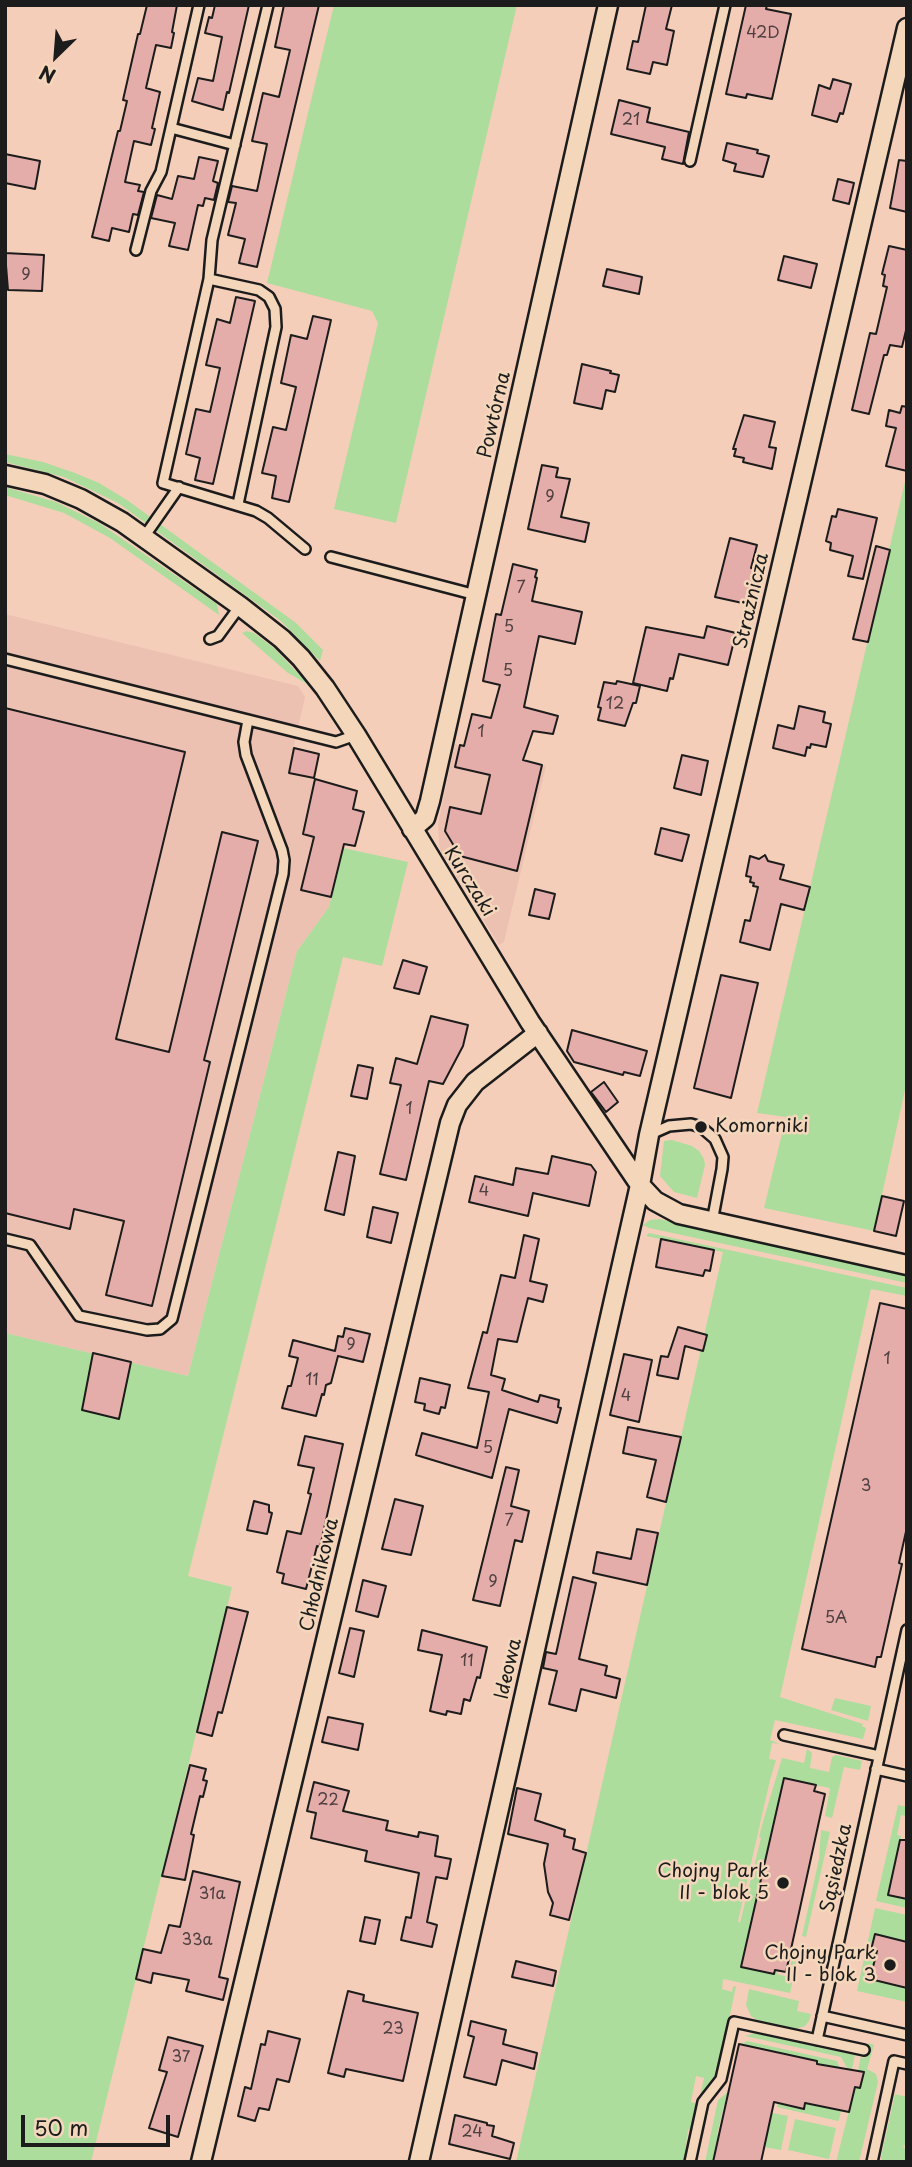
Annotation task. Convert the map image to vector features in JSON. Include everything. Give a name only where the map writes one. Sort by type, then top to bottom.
[{"type":"street","name":"Powtórna","points":[[412,829],[427,813],[608,5]]},
{"type":"street","name":"Strażnicza","points":[[640,1185],[649,1135],[907,28]]},
{"type":"street","name":"Kurczaki","points":[[5,475],[45,484],[81,499],[144,537],[240,606],[282,639],[301,658],[356,735],[538,1033],[640,1185],[663,1208],[712,1222],[907,1265]]},
{"type":"street","name":"Chłodnikowa","points":[[201,2162],[450,1123],[457,1105],[475,1082],[538,1033]]},
{"type":"street","name":"Ideowa","points":[[419,2162],[640,1185]]},
{"type":"lane","points":[[136,250],[151,191],[161,172],[199,5]]},
{"type":"lane","points":[[268,5],[212,240],[209,279],[163,483],[238,504],[263,514],[305,549]]},
{"type":"lane","points":[[690,161],[724,5]]},
{"type":"lane","points":[[171,128],[235,145]]},
{"type":"lane","points":[[209,279],[259,290],[273,302],[276,317],[238,504]]},
{"type":"lane","points":[[144,537],[179,488]]},
{"type":"lane","points":[[331,557],[476,595]]},
{"type":"lane","points":[[210,639],[218,636],[240,606]]},
{"type":"lane","points":[[5,659],[336,741],[356,735]]},
{"type":"lane","points":[[5,1239],[30,1245],[79,1316],[147,1330],[160,1329],[172,1319],[283,874],[282,850],[246,755],[244,742],[248,720]]},
{"type":"lane","points":[[649,1135],[669,1126],[691,1124],[701,1127],[715,1139],[723,1157],[712,1222]]},
{"type":"lane","name":"Sąsiedzka","points":[[817,2039],[907,1630]]},
{"type":"lane","points":[[784,1735],[879,1756]]},
{"type":"lane","points":[[876,1769],[907,1776]]},
{"type":"lane","points":[[822,2016],[907,2035]]},
{"type":"lane","points":[[690,2162],[703,2102],[721,2079],[734,2022],[864,2050]]},
{"type":"lane","points":[[872,2162],[894,2061],[907,2064]]},
{"type":"shaded area","points":[[5,614],[298,686],[305,697],[288,773],[357,791],[329,907],[297,951],[188,1376],[5,1333]]},
{"type":"shaded area","points":[[455,744],[546,766],[504,942],[499,945],[441,852],[439,844],[438,824]]},
{"type":"green space","points":[[334,5],[517,5],[396,523],[334,509],[378,323],[372,311],[267,283]]},
{"type":"green space","points":[[5,454],[43,462],[75,473],[99,483],[127,500],[296,623],[323,650],[320,661],[281,621],[118,503],[64,477],[5,462]]},
{"type":"green space","points":[[907,473],[907,1081],[874,1231],[764,1208],[786,1117],[757,1113]]},
{"type":"green space","points":[[5,487],[56,502],[99,523],[217,604],[219,615],[110,538],[64,513],[5,495]]},
{"type":"green space","points":[[242,633],[254,633],[274,648],[309,685],[288,673]]},
{"type":"green space","points":[[343,848],[408,862],[382,966],[343,957],[188,1576],[232,1587],[91,2162],[5,2162],[5,1333],[188,1376],[297,951],[329,907]]},
{"type":"green space","points":[[672,1140],[692,1146],[704,1159],[697,1198],[674,1192],[660,1176],[664,1141]]},
{"type":"green space","points":[[659,1219],[907,1274],[907,1283],[643,1225],[650,1220]]},
{"type":"green space","points":[[649,1233],[907,1288],[907,1296],[871,1289],[780,1697],[863,1724],[866,1728],[863,1739],[775,1720],[770,1740],[780,1744],[772,1743],[769,1759],[776,1760],[738,1921],[740,1923],[761,1838],[759,1837],[782,1758],[804,1763],[807,1749],[812,1753],[810,1768],[829,1772],[832,1757],[836,1755],[862,1761],[860,1770],[844,1767],[832,1818],[825,1816],[830,1788],[783,1779],[741,1967],[774,1974],[778,1970],[777,1974],[788,1977],[794,1949],[799,1950],[790,1993],[723,1979],[722,1989],[732,1992],[736,1986],[718,2072],[700,2096],[704,2078],[696,2076],[691,2102],[697,2104],[691,2129],[688,2130],[684,2162],[516,2162],[723,1252],[646,1236]]},
{"type":"green space","points":[[835,1698],[871,1706],[868,1721],[831,1710]]},
{"type":"green space","points":[[898,1805],[907,1807],[907,1816],[901,1815],[897,1835],[901,1836],[888,1895],[907,1899],[907,1908],[876,1901]]},
{"type":"green space","points":[[821,1830],[830,1832],[806,1937],[802,1936],[819,1859]]},
{"type":"green space","points":[[875,1908],[907,1915],[907,1942],[875,1935],[871,1950],[877,1951],[870,1979],[907,1988],[907,2002],[857,1991]]},
{"type":"green space","points":[[749,1989],[799,2001],[797,2011],[811,2014],[809,2021],[805,2026],[796,2029],[757,2020],[751,2016],[746,2005]]},
{"type":"green space","points":[[755,2033],[855,2055],[852,2069],[847,2068],[841,2057],[745,2036]]},
{"type":"green space","points":[[747,2041],[837,2061],[841,2072],[817,2064],[817,2061],[792,2056],[776,2071],[780,2052],[768,2050],[766,2055],[752,2052],[753,2047],[742,2044]]},
{"type":"green space","points":[[868,2043],[874,2045],[867,2069],[876,2074],[878,2082],[859,2162],[836,2162],[855,2087],[863,2072],[858,2071],[861,2056],[864,2059]]},
{"type":"green space","points":[[733,2088],[729,2106],[724,2105],[717,2135],[722,2136],[717,2142],[713,2162],[705,2162],[718,2100]]},
{"type":"green space","points":[[895,2094],[907,2097],[907,2144],[903,2146],[907,2152],[907,2162],[882,2162],[881,2157]]},
{"type":"green space","points":[[778,2098],[803,2109],[805,2103],[841,2111],[839,2120],[777,2107]]},
{"type":"green space","points":[[767,2112],[788,2116],[781,2150],[764,2147],[768,2130],[764,2128]]},
{"type":"green space","points":[[795,2119],[836,2128],[829,2159],[788,2150]]},
{"type":"building","points":[[147,5],[177,5],[174,33],[171,48],[156,45],[146,88],[160,92],[152,128],[155,129],[151,145],[134,141],[125,182],[140,185],[138,191],[144,192],[138,215],[133,214],[129,232],[112,228],[109,241],[92,237],[120,131],[127,101],[123,100]]},
{"type":"building","points":[[215,5],[249,5],[223,110],[192,101],[198,78],[213,81],[222,37],[205,33]]},
{"type":"building","points":[[284,5],[319,5],[257,267],[239,263],[245,239],[228,235],[236,203],[228,202],[232,186],[257,191],[267,144],[252,141],[263,93],[279,97],[290,50],[275,47]]},
{"type":"building","points":[[646,5],[672,5],[666,29],[674,31],[667,65],[653,62],[650,74],[627,69],[633,41],[638,42]]},
{"type":"building","points":[[746,5],[767,5],[766,9],[791,14],[772,99],[747,94],[746,98],[726,94]]},
{"type":"building","points":[[833,79],[851,84],[843,114],[840,113],[837,122],[812,115],[819,85],[830,89]]},
{"type":"building","points":[[619,100],[650,108],[647,122],[689,132],[683,164],[662,159],[665,147],[611,134]]},
{"type":"building","points":[[727,143],[758,150],[757,153],[769,156],[763,177],[734,171],[736,164],[723,160]]},
{"type":"building","points":[[5,154],[40,161],[35,189],[5,183]]},
{"type":"building","points":[[199,157],[218,161],[213,181],[218,183],[214,200],[205,198],[203,206],[198,205],[188,250],[169,246],[175,223],[151,218],[157,195],[172,199],[178,176],[194,179]]},
{"type":"building","points":[[899,160],[907,161],[907,212],[890,208]]},
{"type":"building","points":[[838,179],[854,183],[849,204],[833,200]]},
{"type":"building","points":[[889,246],[907,250],[907,326],[902,347],[890,345],[887,355],[884,355],[869,414],[852,410],[870,333],[876,334],[887,287],[883,286],[885,275],[882,274]]},
{"type":"building","points":[[5,253],[44,255],[42,291],[8,290]]},
{"type":"building","points":[[784,256],[817,264],[811,288],[778,280]]},
{"type":"building","points":[[607,269],[642,277],[639,294],[603,286]]},
{"type":"building","points":[[236,297],[255,301],[213,484],[195,480],[200,458],[186,454],[196,409],[210,412],[220,368],[206,365],[217,319],[230,323]]},
{"type":"building","points":[[313,316],[331,320],[289,502],[272,498],[276,476],[262,473],[273,427],[286,430],[296,387],[281,383],[291,335],[307,339]]},
{"type":"building","points":[[582,364],[619,375],[615,392],[606,390],[602,409],[574,403]]},
{"type":"building","points":[[902,406],[907,407],[907,471],[886,466],[896,428],[886,426],[889,410],[900,413]]},
{"type":"building","points":[[744,415],[775,422],[769,447],[776,448],[772,469],[743,462],[744,458],[734,456],[736,449],[733,449]]},
{"type":"building","points":[[542,465],[558,468],[556,477],[570,479],[561,517],[589,523],[585,542],[528,529]]},
{"type":"building","points":[[838,509],[877,518],[863,579],[848,576],[853,556],[830,550],[831,543],[826,541],[832,516],[836,517]]},
{"type":"building","points":[[730,538],[757,545],[747,604],[715,597]]},
{"type":"building","points":[[876,546],[890,550],[868,642],[853,639]]},
{"type":"building","points":[[513,564],[537,570],[532,601],[582,612],[575,644],[539,636],[524,707],[558,716],[553,734],[533,731],[523,760],[542,765],[517,871],[460,856],[445,831],[450,807],[481,814],[490,775],[455,767],[460,745],[464,746],[472,714],[491,718],[500,685],[483,681],[496,614],[501,615]]},
{"type":"building","points":[[707,626],[736,633],[728,665],[679,654],[667,691],[633,683],[646,627],[704,638]]},
{"type":"building","points":[[617,681],[640,686],[636,703],[633,703],[625,726],[598,720],[604,682],[616,684]]},
{"type":"building","points":[[799,706],[825,712],[823,722],[831,724],[826,747],[811,744],[810,748],[807,747],[805,756],[773,748],[778,725],[794,729]]},
{"type":"building","points":[[5,708],[185,752],[116,1039],[169,1052],[222,832],[258,841],[204,1060],[210,1062],[152,1306],[106,1295],[124,1221],[74,1209],[70,1229],[5,1213]]},
{"type":"building","points":[[294,748],[319,754],[314,778],[289,773]]},
{"type":"building","points":[[682,755],[708,761],[701,795],[674,788]]},
{"type":"building","points":[[315,779],[357,791],[353,809],[364,812],[355,846],[344,844],[331,897],[301,890],[314,837],[303,834]]},
{"type":"building","points":[[661,828],[689,835],[682,861],[655,854]]},
{"type":"building","points":[[765,855],[768,861],[784,865],[780,879],[810,887],[804,910],[781,904],[770,950],[740,942],[745,920],[750,921],[758,887],[750,882],[751,877],[746,876],[750,856],[759,859]]},
{"type":"building","points":[[535,889],[555,894],[549,919],[529,915]]},
{"type":"building","points":[[403,960],[427,967],[419,994],[394,988]]},
{"type":"building","points":[[721,975],[758,983],[731,1098],[694,1088]]},
{"type":"building","points":[[431,1016],[468,1025],[463,1046],[443,1084],[429,1081],[406,1180],[380,1174],[401,1085],[390,1083],[396,1058],[417,1064]]},
{"type":"building","points":[[572,1030],[647,1051],[640,1076],[624,1072],[623,1075],[574,1062],[567,1051]]},
{"type":"building","points":[[358,1065],[373,1068],[367,1099],[351,1096]]},
{"type":"building","points":[[604,1082],[618,1102],[606,1112],[591,1092]]},
{"type":"building","points":[[338,1152],[355,1156],[344,1215],[325,1210]]},
{"type":"building","points":[[552,1156],[591,1165],[596,1172],[589,1206],[533,1193],[528,1216],[469,1202],[475,1176],[513,1185],[516,1168],[548,1174]]},
{"type":"building","points":[[882,1196],[904,1201],[896,1236],[874,1231]]},
{"type":"building","points":[[373,1207],[398,1213],[391,1243],[367,1237]]},
{"type":"building","points":[[524,1235],[539,1239],[530,1281],[547,1285],[543,1302],[528,1298],[517,1342],[498,1339],[491,1375],[505,1379],[502,1390],[538,1402],[540,1395],[559,1400],[558,1407],[561,1408],[557,1423],[509,1409],[492,1478],[416,1455],[422,1433],[477,1448],[489,1392],[468,1388],[483,1332],[487,1333],[501,1275],[515,1278]]},
{"type":"building","points":[[661,1239],[714,1250],[710,1271],[705,1270],[703,1276],[656,1267]]},
{"type":"building","points":[[880,1303],[907,1309],[907,1527],[899,1563],[902,1564],[881,1657],[877,1657],[875,1667],[802,1649]]},
{"type":"building","points":[[678,1327],[707,1335],[703,1351],[685,1346],[678,1379],[657,1375],[661,1356],[668,1357]]},
{"type":"building","points":[[345,1328],[370,1334],[363,1362],[338,1356],[331,1383],[326,1385],[316,1416],[282,1408],[298,1358],[289,1356],[293,1340],[335,1351],[338,1336],[343,1337]]},
{"type":"building","points":[[93,1353],[131,1362],[119,1419],[82,1410]]},
{"type":"building","points":[[624,1354],[652,1360],[639,1422],[610,1415]]},
{"type":"building","points":[[420,1378],[450,1385],[445,1408],[441,1407],[439,1414],[424,1410],[425,1404],[415,1402]]},
{"type":"building","points":[[628,1427],[681,1437],[666,1502],[647,1497],[656,1460],[623,1453]]},
{"type":"building","points":[[305,1436],[343,1444],[320,1547],[317,1546],[306,1589],[282,1583],[284,1574],[277,1572],[287,1531],[301,1534],[311,1494],[308,1493],[314,1468],[298,1465]]},
{"type":"building","points":[[506,1467],[519,1470],[511,1506],[529,1511],[522,1542],[515,1540],[500,1606],[473,1600]]},
{"type":"building","points":[[395,1499],[423,1506],[411,1555],[382,1549]]},
{"type":"building","points":[[254,1501],[269,1505],[269,1512],[272,1513],[267,1534],[247,1530]]},
{"type":"building","points":[[637,1529],[658,1533],[647,1585],[593,1573],[597,1552],[631,1559]]},
{"type":"building","points":[[573,1577],[596,1583],[579,1659],[607,1666],[605,1675],[620,1679],[616,1698],[581,1689],[576,1711],[549,1704],[557,1671],[543,1668],[546,1652],[556,1654]]},
{"type":"building","points":[[363,1580],[386,1586],[378,1617],[356,1611]]},
{"type":"building","points":[[227,1607],[248,1612],[222,1713],[218,1712],[212,1736],[197,1732]]},
{"type":"building","points":[[350,1628],[364,1631],[354,1677],[339,1673]]},
{"type":"building","points":[[422,1630],[487,1647],[480,1678],[477,1677],[470,1701],[464,1699],[461,1714],[447,1711],[446,1715],[430,1711],[442,1655],[418,1650]]},
{"type":"building","points":[[328,1717],[363,1724],[358,1750],[322,1742]]},
{"type":"building","points":[[190,1765],[206,1769],[203,1780],[207,1781],[203,1797],[200,1796],[191,1834],[194,1835],[185,1880],[162,1876]]},
{"type":"building","name":"Chojny Park II - blok 5","points":[[784,1778],[816,1785],[814,1791],[825,1794],[786,1972],[775,1970],[774,1974],[741,1967]]},
{"type":"building","points":[[314,1782],[349,1791],[343,1811],[388,1821],[386,1830],[418,1837],[419,1832],[438,1836],[435,1856],[451,1859],[447,1879],[436,1877],[427,1922],[437,1925],[432,1947],[401,1940],[406,1917],[411,1918],[419,1873],[365,1861],[367,1851],[311,1838],[316,1813],[307,1811]]},
{"type":"building","points":[[517,1788],[541,1794],[535,1820],[565,1830],[564,1836],[575,1839],[573,1849],[586,1853],[569,1920],[550,1915],[553,1903],[548,1892],[544,1864],[548,1844],[508,1834]]},
{"type":"building","points":[[900,1840],[907,1840],[907,1899],[888,1895]]},
{"type":"building","points":[[193,1871],[240,1882],[219,1977],[228,1979],[223,2000],[186,1991],[189,1980],[153,1973],[151,1983],[136,1979],[143,1949],[161,1953],[169,1925],[180,1927]]},
{"type":"building","points":[[365,1917],[380,1920],[375,1944],[360,1941]]},
{"type":"building","name":"Chojny Park II - blok 3","points":[[875,1934],[907,1942],[907,1988],[870,1979],[877,1951],[871,1950]]},
{"type":"building","points":[[516,1961],[556,1971],[553,1986],[512,1977]]},
{"type":"building","points":[[348,1991],[364,1995],[363,2001],[418,2013],[403,2081],[346,2069],[344,2077],[328,2073]]},
{"type":"building","points":[[471,2021],[506,2030],[503,2044],[537,2053],[534,2069],[502,2060],[496,2085],[464,2077],[474,2037],[468,2035]]},
{"type":"building","points":[[268,2031],[300,2039],[289,2082],[277,2079],[269,2110],[259,2108],[255,2121],[238,2116],[245,2087],[251,2089],[261,2044],[265,2045]]},
{"type":"building","points":[[168,2037],[203,2046],[178,2137],[149,2128],[167,2072],[159,2070]]},
{"type":"building","points":[[739,2044],[817,2061],[817,2064],[864,2072],[860,2088],[855,2087],[849,2112],[805,2103],[804,2109],[774,2102],[761,2162],[713,2162]]},
{"type":"building","points":[[455,2115],[494,2126],[492,2136],[514,2143],[510,2159],[449,2144]]},
{"type":"place","name":"Komorniki","points":[[701,1127]]},
{"type":"place","name":"Chojny Park II - blok 5","points":[[783,1883]]},
{"type":"place","name":"Chojny Park II - blok 3","points":[[890,1965]]}]
